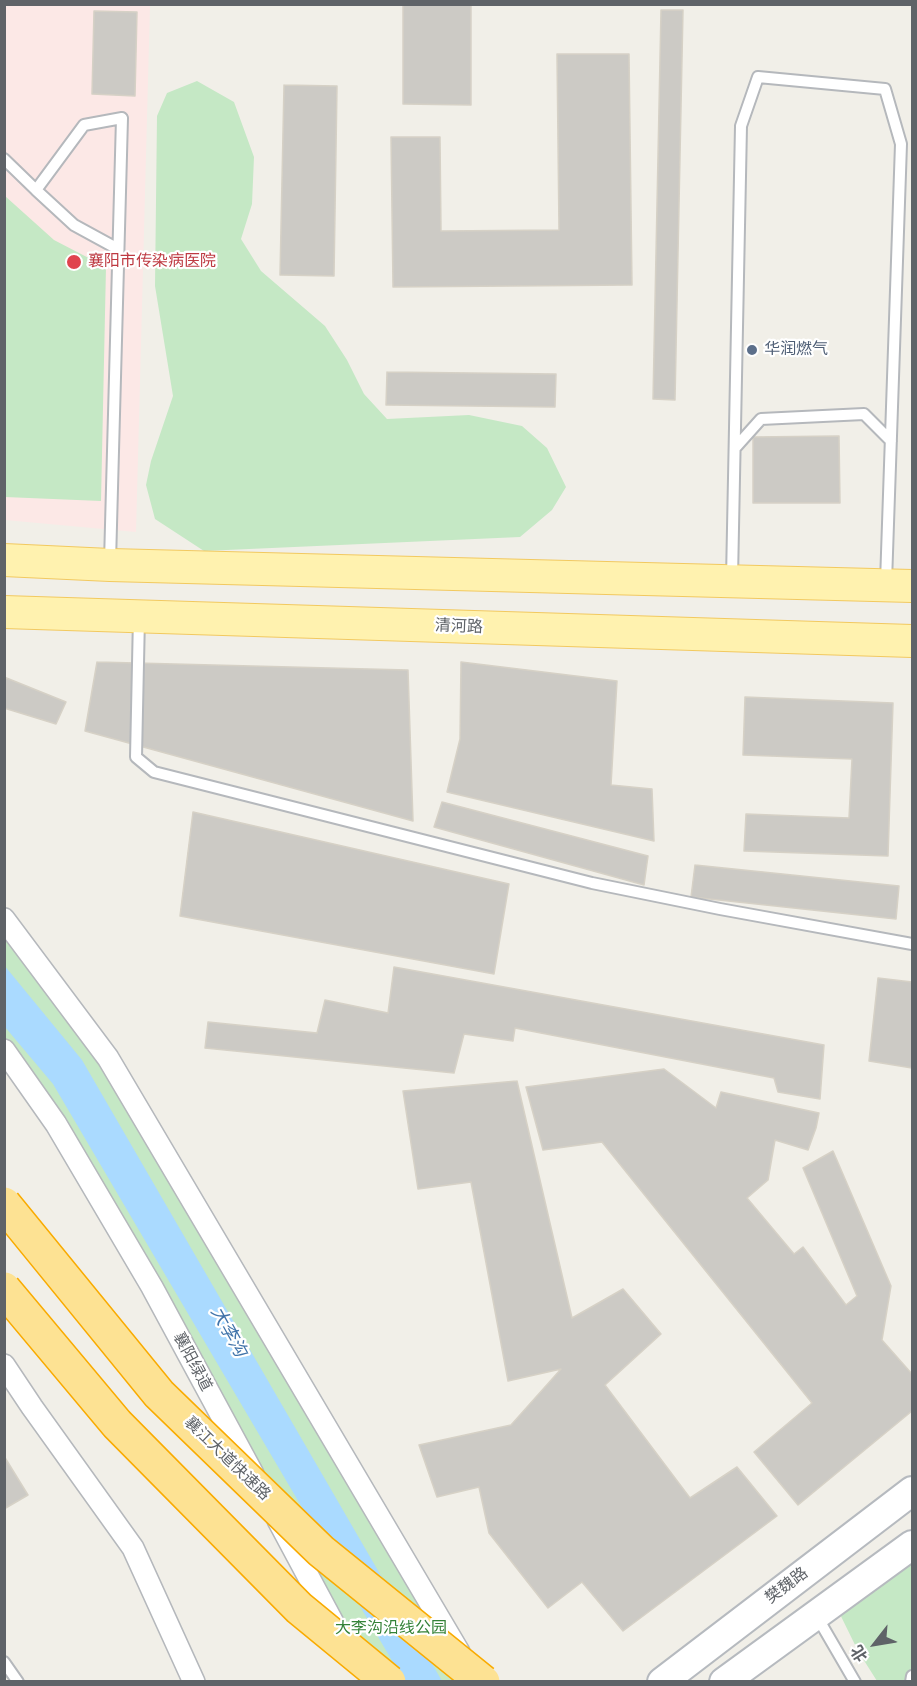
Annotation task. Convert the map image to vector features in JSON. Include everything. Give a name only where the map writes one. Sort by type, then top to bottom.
[{"type":"highway","name":"襄江大道快速路","points":[[4,1204],[159,1394],[321,1551],[483,1682]]},
{"type":"highway","points":[[4,1289],[117,1424],[299,1608],[389,1682]]},
{"type":"main road","points":[[4,560],[110,565],[899,585]]},
{"type":"main road","name":"清河路","points":[[4,612],[912,641]]},
{"type":"street","points":[[4,919],[108,1058],[477,1682]]},
{"type":"street","name":"襄阳绿道","points":[[4,1050],[56,1124],[152,1287],[365,1682]]},
{"type":"street","points":[[4,1365],[133,1548],[194,1682]]},
{"type":"street","name":"樊魏路","points":[[662,1682],[912,1491]]},
{"type":"street","points":[[724,1682],[912,1545]]},
{"type":"lane","points":[[732,581],[741,126],[758,77],[885,89],[901,144],[891,441],[899,585]]},
{"type":"lane","points":[[36,190],[84,125],[122,118],[110,565]]},
{"type":"lane","points":[[4,159],[74,225],[118,249]]},
{"type":"lane","points":[[735,448],[761,419],[864,414],[891,441]]},
{"type":"lane","points":[[139,616],[136,757],[154,772],[592,883],[912,944]]},
{"type":"lane","points":[[816,1615],[855,1682]]},
{"type":"lane","points":[[4,1662],[18,1682]]},
{"type":"lane","points":[[911,1682],[912,1676]]},
{"type":"shaded area","name":"襄阳市传染病医院","points":[[4,5],[150,5],[136,532],[5,520]]},
{"type":"green space","points":[[197,81],[234,102],[254,157],[252,204],[241,239],[261,271],[325,326],[347,360],[364,394],[387,419],[469,415],[522,426],[547,448],[566,487],[552,510],[520,537],[204,551],[155,519],[146,485],[151,461],[173,396],[155,286],[157,116],[167,93]]},
{"type":"green space","points":[[5,196],[54,240],[106,267],[101,501],[5,497]]},
{"type":"green space","name":"大李沟沿线公园","points":[[4,919],[108,1058],[479,1681],[365,1681],[152,1287],[5,1050]]},
{"type":"green space","points":[[912,1545],[912,1681],[877,1681],[858,1651],[834,1602]]},
{"type":"water","name":"大李沟","points":[[4,965],[82,1060],[442,1681],[404,1681],[53,1084],[5,1027]]},
{"type":"building","points":[[403,4],[471,4],[471,105],[403,104]]},
{"type":"building","points":[[661,10],[683,10],[675,400],[653,399]]},
{"type":"building","points":[[94,11],[137,12],[135,96],[92,94]]},
{"type":"building","points":[[557,54],[629,54],[632,285],[393,287],[391,137],[440,137],[441,231],[559,230]]},
{"type":"building","points":[[284,85],[337,86],[334,276],[280,275]]},
{"type":"building","points":[[387,372],[556,374],[555,407],[386,405]]},
{"type":"building","points":[[839,436],[840,503],[753,503],[753,437]]},
{"type":"building","points":[[97,662],[408,670],[413,821],[85,731]]},
{"type":"building","points":[[461,662],[617,681],[611,785],[652,789],[654,841],[447,792],[460,739]]},
{"type":"building","points":[[4,677],[66,702],[56,724],[4,708]]},
{"type":"building","points":[[745,697],[893,703],[888,856],[744,851],[746,814],[849,818],[852,759],[743,755]]},
{"type":"building","points":[[442,802],[648,856],[644,885],[434,827]]},
{"type":"building","points":[[193,812],[509,884],[494,974],[180,916]]},
{"type":"building","points":[[695,865],[899,886],[896,919],[691,897]]},
{"type":"building","points":[[394,967],[824,1045],[820,1099],[778,1092],[774,1078],[515,1028],[513,1041],[464,1034],[454,1073],[205,1048],[208,1022],[317,1033],[325,1000],[388,1013]]},
{"type":"building","points":[[878,978],[912,982],[912,1068],[869,1061]]},
{"type":"building","points":[[664,1069],[716,1108],[721,1092],[819,1113],[808,1150],[775,1140],[768,1180],[747,1198],[794,1254],[803,1247],[846,1305],[857,1296],[803,1168],[833,1151],[891,1286],[882,1340],[912,1374],[912,1411],[798,1505],[754,1452],[812,1403],[602,1142],[543,1150],[526,1087]]},
{"type":"building","points":[[517,1081],[572,1318],[623,1289],[661,1334],[605,1385],[690,1498],[737,1467],[777,1516],[623,1631],[582,1582],[548,1608],[489,1533],[479,1487],[437,1497],[419,1445],[511,1425],[561,1369],[508,1381],[471,1182],[418,1189],[403,1091]]},
{"type":"building","points":[[4,1456],[28,1495],[4,1509]]},
{"type":"place","name":"襄阳市传染病医院","points":[[74,262]]},
{"type":"place","name":"华润燃气","points":[[752,350]]}]
